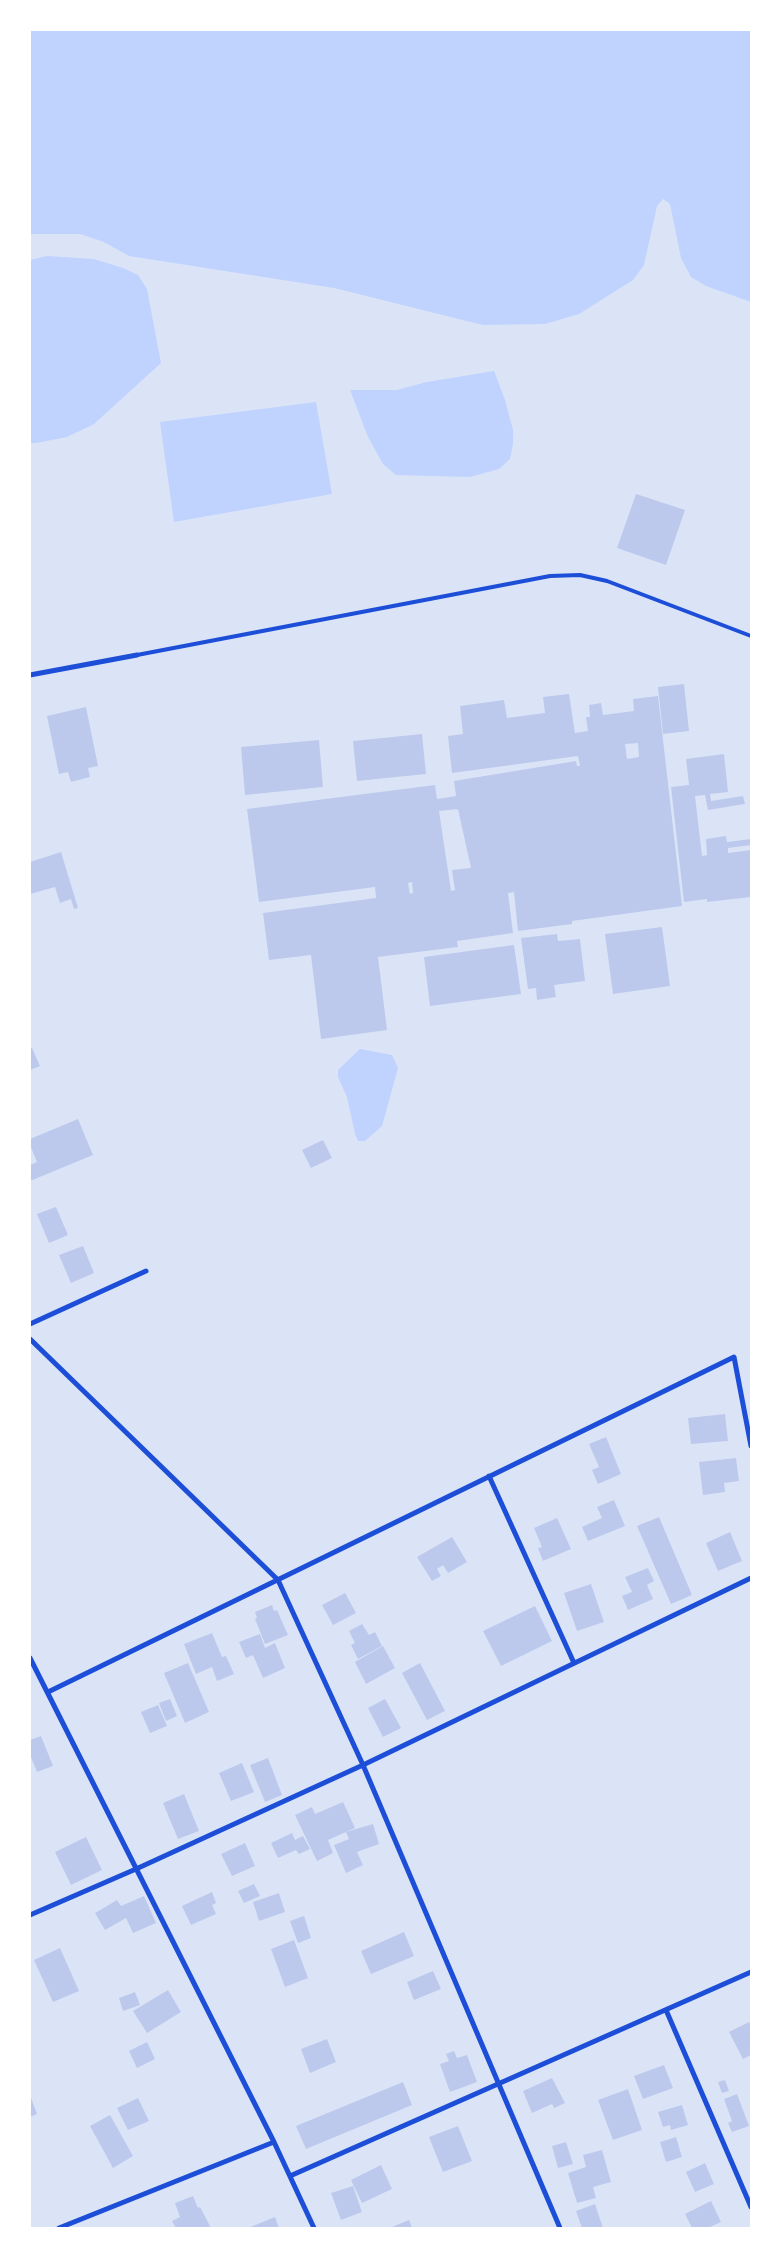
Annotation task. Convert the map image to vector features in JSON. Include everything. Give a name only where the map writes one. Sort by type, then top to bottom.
[{"type":"street","points":[[30,675],[137,655]]},
{"type":"street","points":[[30,1324],[146,1271]]},
{"type":"street","points":[[30,1339],[278,1580],[362,1765],[560,2228]]},
{"type":"street","points":[[48,1692],[734,1357],[751,1446]]},
{"type":"street","points":[[489,1476],[574,1663]]},
{"type":"street","points":[[30,1915],[136,1869],[362,1765],[751,1578]]},
{"type":"street","points":[[30,1658],[274,2142],[314,2228]]},
{"type":"street","points":[[290,2176],[751,1972]]},
{"type":"street","points":[[666,2010],[751,2207]]},
{"type":"street","points":[[59,2228],[274,2142]]},
{"type":"lane","points":[[137,655],[550,576],[580,575],[607,581],[751,636]]},
{"type":"shaded area","points":[[93,30],[751,30],[751,2228],[30,2228],[30,55]]},
{"type":"water","points":[[30,30],[751,30],[751,302],[706,286],[691,277],[681,258],[670,204],[663,199],[657,206],[644,265],[633,280],[579,314],[545,324],[483,325],[334,288],[129,256],[104,242],[80,234],[30,234]]},
{"type":"water","points":[[47,256],[94,259],[138,275],[147,289],[161,363],[94,424],[67,437],[30,443],[30,260]]},
{"type":"water","points":[[494,371],[505,400],[513,430],[510,459],[499,469],[470,477],[396,475],[383,464],[368,437],[350,390],[397,390],[427,382]]},
{"type":"water","points":[[316,402],[332,494],[174,522],[160,422]]},
{"type":"water","points":[[360,1049],[392,1055],[398,1068],[382,1126],[365,1141],[358,1141],[355,1134],[347,1097],[338,1077],[338,1070]]},
{"type":"building","points":[[636,494],[685,510],[666,565],[617,548]]},
{"type":"building","points":[[684,684],[689,731],[663,734],[658,687]]},
{"type":"building","points":[[569,694],[575,733],[588,731],[586,717],[590,717],[589,705],[601,703],[603,715],[634,711],[633,699],[658,696],[682,906],[572,921],[572,924],[518,931],[514,892],[508,893],[513,933],[457,941],[458,947],[378,957],[387,1030],[321,1039],[311,955],[269,960],[263,913],[376,898],[375,887],[259,902],[247,809],[435,785],[437,799],[456,796],[454,781],[576,761],[577,766],[580,766],[578,756],[452,773],[448,736],[463,734],[460,706],[504,700],[507,718],[545,713],[543,697]],"holes":[[[638,743],[639,757],[627,759],[625,744]],[[458,809],[471,868],[452,870],[455,890],[451,891],[439,811]],[[412,882],[413,893],[410,894],[408,883]]]},
{"type":"building","points":[[86,707],[98,766],[88,768],[90,777],[71,782],[68,772],[59,774],[47,716]]},
{"type":"building","points":[[422,734],[426,774],[357,781],[353,741]]},
{"type":"building","points":[[319,740],[323,787],[245,795],[241,747]]},
{"type":"building","points":[[724,754],[728,792],[710,794],[711,801],[743,796],[745,804],[708,810],[705,795],[695,796],[702,856],[707,855],[706,839],[726,836],[727,842],[751,839],[751,845],[728,848],[728,853],[751,850],[751,897],[707,902],[707,899],[684,902],[671,787],[689,785],[686,759]]},
{"type":"building","points":[[61,852],[78,908],[74,909],[71,899],[60,903],[55,887],[30,894],[30,862]]},
{"type":"building","points":[[662,927],[670,986],[613,994],[605,934]]},
{"type":"building","points":[[557,934],[558,941],[580,939],[585,981],[554,985],[556,997],[537,1000],[536,988],[528,989],[521,938]]},
{"type":"building","points":[[514,945],[521,994],[430,1006],[424,957]]},
{"type":"building","points":[[30,1048],[32,1048],[40,1066],[30,1070]]},
{"type":"building","points":[[78,1119],[93,1155],[30,1181],[30,1165],[37,1162],[30,1145],[30,1139]]},
{"type":"building","points":[[323,1140],[332,1158],[311,1168],[302,1150]]},
{"type":"building","points":[[56,1207],[68,1235],[49,1243],[37,1214]]},
{"type":"building","points":[[83,1246],[94,1273],[71,1283],[59,1255]]},
{"type":"building","points":[[725,1414],[728,1441],[691,1444],[688,1418]]},
{"type":"building","points":[[606,1437],[621,1474],[598,1484],[592,1470],[599,1467],[589,1444]]},
{"type":"building","points":[[736,1458],[739,1481],[724,1483],[725,1492],[703,1495],[699,1462]]},
{"type":"building","points":[[614,1500],[625,1526],[588,1541],[582,1527],[602,1518],[597,1507]]},
{"type":"building","points":[[659,1517],[692,1595],[671,1604],[637,1526]]},
{"type":"building","points":[[557,1518],[571,1549],[543,1561],[538,1548],[542,1547],[534,1528]]},
{"type":"building","points":[[730,1532],[742,1561],[718,1571],[706,1543]]},
{"type":"building","points":[[452,1537],[467,1562],[448,1573],[443,1565],[437,1569],[441,1576],[432,1581],[417,1557]]},
{"type":"building","points":[[648,1568],[654,1581],[647,1585],[653,1599],[628,1610],[622,1596],[632,1592],[625,1577]]},
{"type":"building","points":[[591,1584],[604,1622],[577,1631],[564,1593]]},
{"type":"building","points":[[345,1593],[356,1613],[333,1625],[322,1605]]},
{"type":"building","points":[[272,1605],[274,1611],[277,1610],[288,1635],[265,1644],[255,1619],[257,1618],[255,1612]]},
{"type":"building","points":[[535,1606],[552,1641],[501,1666],[483,1631]]},
{"type":"building","points":[[362,1624],[369,1635],[375,1632],[382,1646],[358,1659],[351,1645],[355,1643],[349,1631]]},
{"type":"building","points":[[212,1633],[222,1657],[226,1656],[234,1674],[217,1681],[212,1667],[196,1674],[184,1644]]},
{"type":"building","points":[[260,1634],[265,1648],[275,1643],[285,1668],[263,1678],[253,1655],[246,1658],[239,1642]]},
{"type":"building","points":[[383,1646],[395,1668],[366,1684],[355,1662]]},
{"type":"building","points":[[188,1663],[209,1712],[185,1723],[164,1673]]},
{"type":"building","points":[[420,1663],[445,1711],[427,1720],[402,1673]]},
{"type":"building","points":[[170,1699],[177,1716],[166,1721],[159,1703]]},
{"type":"building","points":[[385,1699],[401,1728],[383,1737],[368,1708]]},
{"type":"building","points":[[158,1705],[167,1726],[150,1733],[141,1712]]},
{"type":"building","points":[[41,1736],[53,1766],[37,1772],[30,1755],[30,1740]]},
{"type":"building","points":[[268,1758],[282,1795],[265,1802],[250,1765]]},
{"type":"building","points":[[242,1763],[254,1792],[231,1801],[219,1773]]},
{"type":"building","points":[[184,1794],[199,1831],[178,1839],[163,1803]]},
{"type":"building","points":[[343,1802],[355,1828],[328,1840],[333,1853],[317,1861],[295,1815],[312,1807],[315,1814]]},
{"type":"building","points":[[373,1824],[379,1844],[357,1852],[363,1865],[346,1873],[334,1845],[349,1839],[346,1832]]},
{"type":"building","points":[[292,1833],[295,1840],[303,1836],[310,1849],[299,1854],[296,1850],[278,1858],[271,1843]]},
{"type":"building","points":[[86,1837],[102,1870],[71,1885],[55,1852]]},
{"type":"building","points":[[245,1843],[255,1866],[232,1876],[221,1854]]},
{"type":"building","points":[[254,1884],[260,1896],[244,1903],[238,1891]]},
{"type":"building","points":[[212,1892],[216,1903],[212,1905],[216,1914],[191,1925],[182,1906]]},
{"type":"building","points":[[279,1893],[285,1912],[259,1921],[253,1902]]},
{"type":"building","points":[[144,1896],[156,1923],[133,1933],[126,1918],[105,1930],[95,1913],[117,1900],[121,1906]]},
{"type":"building","points":[[304,1916],[311,1938],[298,1943],[290,1921]]},
{"type":"building","points":[[404,1932],[414,1956],[371,1974],[361,1951]]},
{"type":"building","points":[[294,1940],[308,1978],[285,1987],[271,1949]]},
{"type":"building","points":[[60,1948],[79,1991],[53,2002],[34,1960]]},
{"type":"building","points":[[433,1971],[441,1989],[414,2000],[407,1982]]},
{"type":"building","points":[[168,1990],[181,2012],[147,2033],[133,2011]]},
{"type":"building","points":[[135,1992],[140,2005],[123,2011],[119,1998]]},
{"type":"building","points":[[749,2022],[751,2026],[751,2055],[743,2059],[729,2032]]},
{"type":"building","points":[[327,2039],[336,2062],[310,2073],[301,2049]]},
{"type":"building","points":[[147,2042],[155,2059],[137,2068],[129,2051]]},
{"type":"building","points":[[454,2051],[457,2058],[467,2055],[477,2082],[450,2092],[440,2064],[449,2061],[446,2054]]},
{"type":"building","points":[[664,2065],[673,2088],[643,2099],[634,2076]]},
{"type":"building","points":[[552,2078],[565,2103],[554,2108],[552,2104],[532,2113],[523,2091]]},
{"type":"building","points":[[725,2080],[729,2091],[722,2093],[718,2082]]},
{"type":"building","points":[[403,2082],[412,2105],[306,2149],[296,2126]]},
{"type":"building","points":[[628,2089],[642,2130],[613,2140],[598,2100]]},
{"type":"building","points":[[737,2094],[749,2126],[732,2132],[728,2123],[732,2121],[724,2099]]},
{"type":"building","points":[[30,2095],[37,2114],[30,2117]]},
{"type":"building","points":[[138,2098],[149,2121],[128,2130],[117,2108]]},
{"type":"building","points":[[682,2105],[688,2125],[671,2130],[670,2125],[663,2127],[658,2112]]},
{"type":"building","points":[[110,2115],[133,2156],[113,2168],[90,2126]]},
{"type":"building","points":[[458,2126],[472,2161],[443,2172],[429,2137]]},
{"type":"building","points":[[676,2137],[682,2157],[666,2162],[660,2142]]},
{"type":"building","points":[[566,2142],[573,2164],[558,2168],[552,2146]]},
{"type":"building","points":[[602,2150],[611,2182],[593,2187],[596,2198],[577,2203],[568,2173],[586,2167],[583,2155]]},
{"type":"building","points":[[705,2163],[714,2184],[695,2192],[686,2172]]},
{"type":"building","points":[[381,2165],[392,2189],[362,2203],[351,2180]]},
{"type":"building","points":[[353,2186],[362,2212],[341,2220],[331,2193]]},
{"type":"building","points":[[193,2196],[198,2208],[200,2207],[211,2228],[176,2228],[172,2221],[180,2217],[175,2203]]},
{"type":"building","points":[[711,2201],[721,2222],[708,2228],[692,2228],[685,2214]]},
{"type":"building","points":[[595,2204],[603,2228],[582,2228],[576,2211]]},
{"type":"building","points":[[275,2217],[279,2228],[248,2228]]},
{"type":"building","points":[[409,2220],[412,2228],[392,2227]]}]
